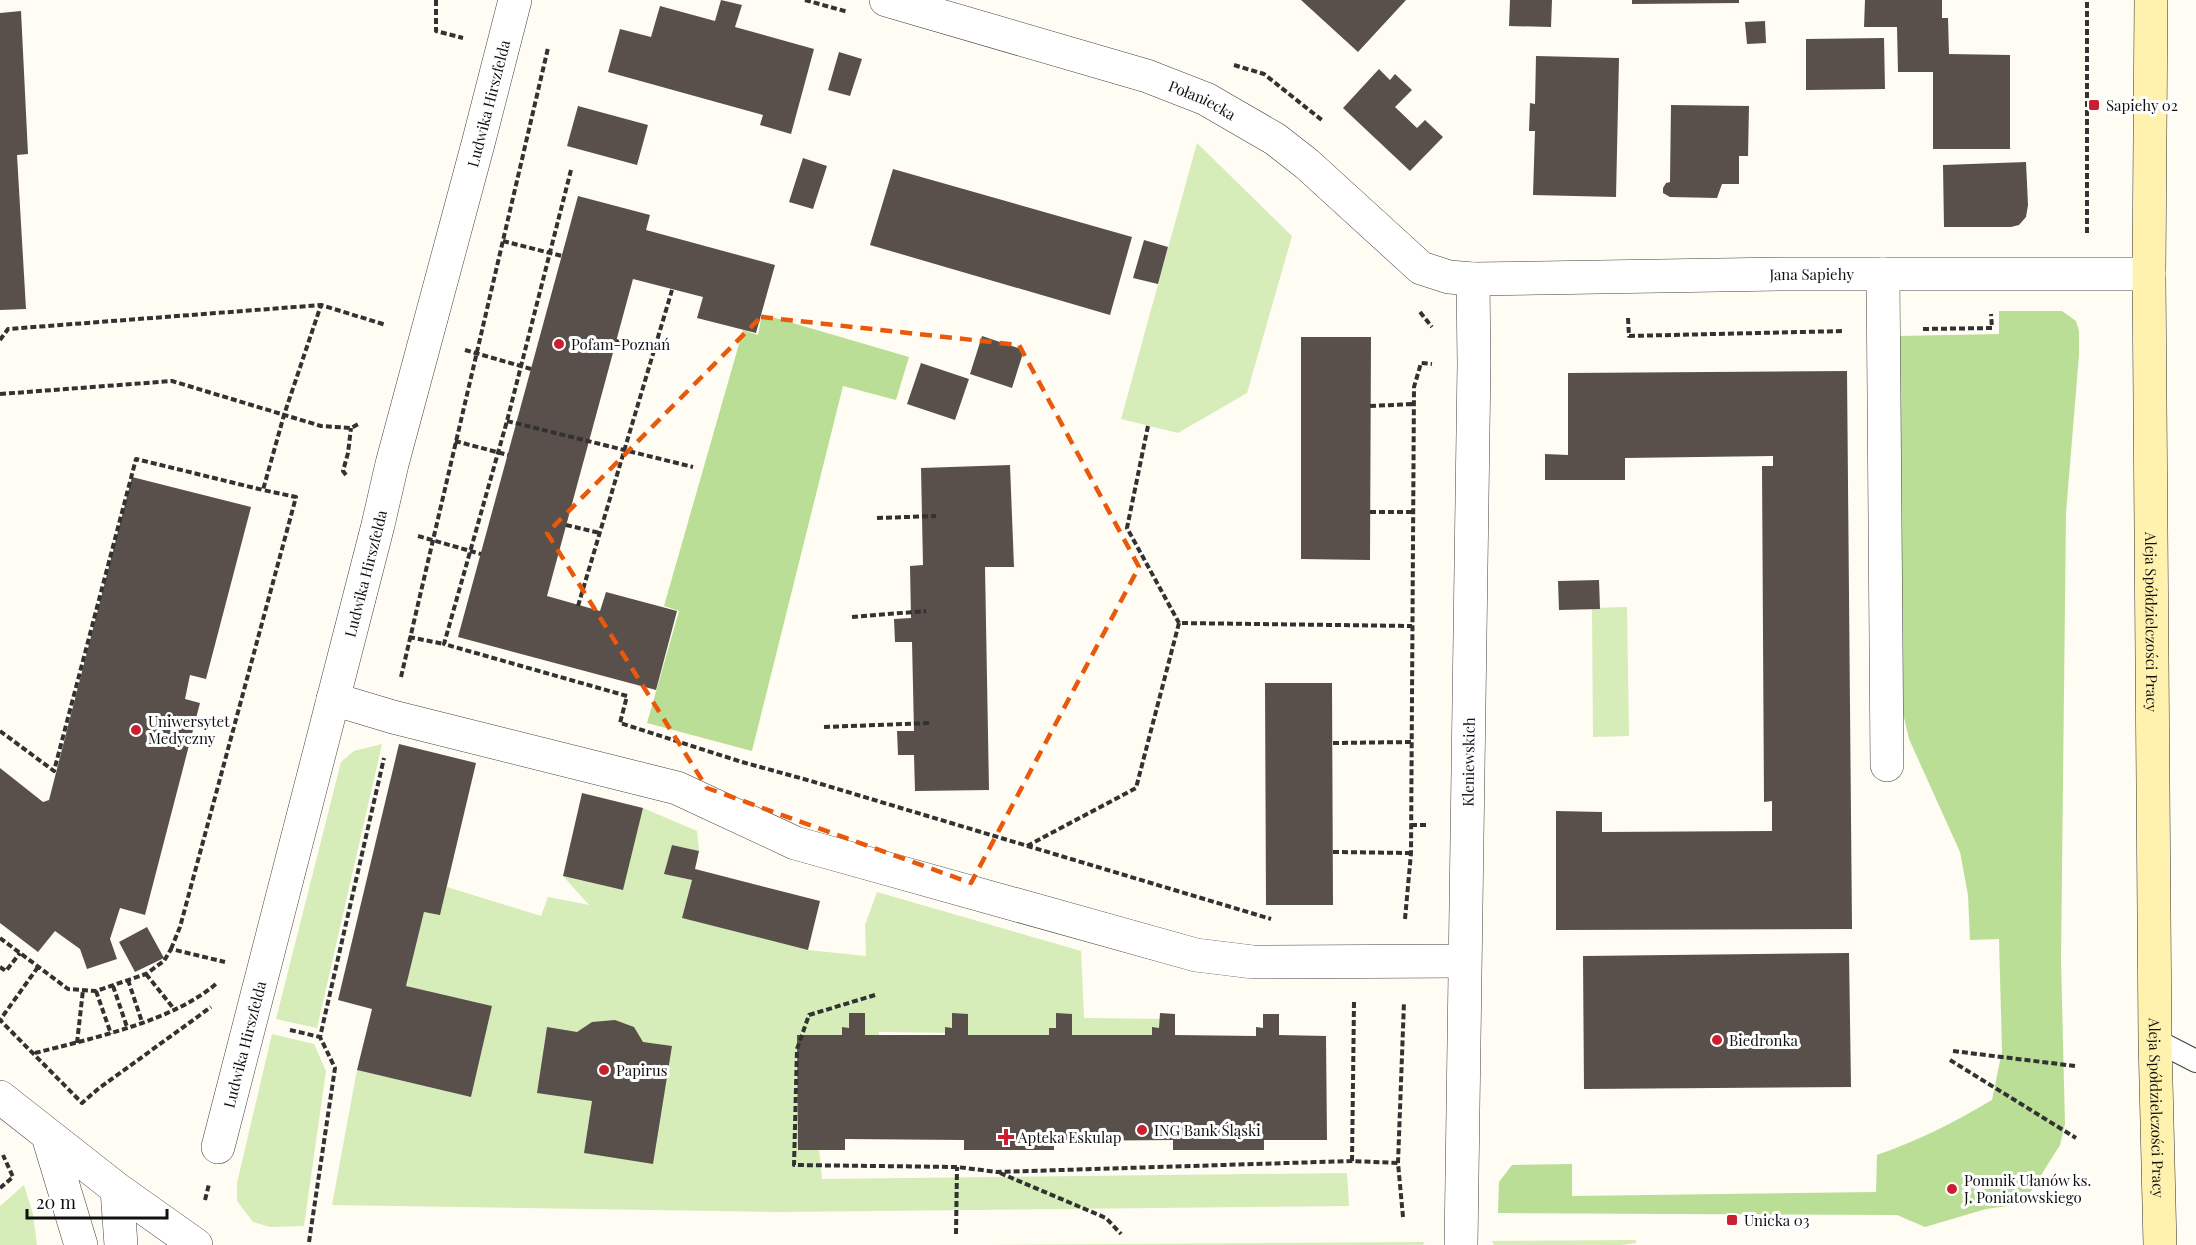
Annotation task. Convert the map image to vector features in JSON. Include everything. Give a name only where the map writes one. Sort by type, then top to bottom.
[{"type":"main road","name":"Aleja Spółdzielczości Pracy","points":[[2151,0],[2149,274],[2155,1040],[2160,1245]]},
{"type":"street","name":"Ludwika Hirszfelda","points":[[218,1147],[392,464],[515,0]]},
{"type":"street","name":"Połaniecka","points":[[886,0],[1147,76],[1206,99],[1275,139],[1307,164],[1421,268],[1449,277],[1473,279]]},
{"type":"street","points":[[1883,274],[1887,765]]},
{"type":"street","name":"Jana Sapiehy","points":[[1473,279],[1883,274],[2149,274]]},
{"type":"street","name":"Kleniewskich","points":[[1461,1245],[1473,436],[1473,279]]},
{"type":"street","points":[[333,699],[393,717],[677,788],[795,843],[1196,955],[1253,962],[1464,961]]},
{"type":"street","points":[[0,1097],[117,1189],[196,1245]]},
{"type":"street","points":[[48,1136],[81,1245]]},
{"type":"street","points":[[117,1189],[121,1245]]},
{"type":"lane","points":[[2155,1040],[2196,1061]]},
{"type":"path","points":[[436,0],[436,32],[472,40]]},
{"type":"path","points":[[2079,237],[2087,237],[2087,0]]},
{"type":"path","points":[[309,1242],[335,1068],[320,1037],[409,637],[549,45]]},
{"type":"path","points":[[1229,63],[1264,74],[1323,122]]},
{"type":"path","points":[[444,644],[499,451],[571,170]]},
{"type":"path","points":[[503,242],[562,256]]},
{"type":"path","points":[[578,606],[672,290]]},
{"type":"path","points":[[1413,304],[1437,335]]},
{"type":"path","points":[[1628,314],[1629,336],[1992,328],[1991,304]]},
{"type":"path","points":[[0,340],[8,329],[321,305],[284,415],[263,490]]},
{"type":"path","points":[[616,341],[654,350]]},
{"type":"path","points":[[1403,1217],[1398,1163],[1404,935],[1411,853],[1414,387],[1421,363],[1438,364]]},
{"type":"path","points":[[0,394],[172,381],[321,426],[351,428],[370,418]]},
{"type":"path","points":[[1370,406],[1414,404]]},
{"type":"path","points":[[507,421],[693,467]]},
{"type":"path","points":[[1026,846],[1136,788],[1179,623],[1127,528],[1148,426]]},
{"type":"path","points":[[455,441],[508,455]]},
{"type":"path","points":[[0,731],[54,771],[136,459],[296,497],[180,927],[164,961],[146,974],[96,991],[68,989],[0,938]]},
{"type":"path","points":[[1370,512],[1413,512]]},
{"type":"path","points":[[877,518],[936,516]]},
{"type":"path","points":[[566,525],[600,533]]},
{"type":"path","points":[[852,617],[926,611]]},
{"type":"path","points":[[1179,623],[1412,626]]},
{"type":"path","points":[[409,637],[444,644],[627,696],[620,723],[742,762],[1274,919]]},
{"type":"path","points":[[824,727],[930,723]]},
{"type":"path","points":[[1333,743],[1412,742]]},
{"type":"path","points":[[1333,852],[1411,853]]},
{"type":"path","points":[[171,949],[235,964]]},
{"type":"path","points":[[0,967],[6,971],[20,953]]},
{"type":"path","points":[[35,1053],[111,1034],[142,1022],[201,998],[219,981],[213,1005],[82,1103],[0,1020],[38,967]]},
{"type":"path","points":[[146,974],[174,1009]]},
{"type":"path","points":[[128,980],[142,1022]]},
{"type":"path","points":[[113,986],[128,1027]]},
{"type":"path","points":[[77,1043],[83,990]]},
{"type":"path","points":[[96,991],[111,1034]]},
{"type":"path","points":[[875,995],[809,1015],[797,1049],[794,1165],[957,1167],[996,1172],[1352,1161],[1398,1163]]},
{"type":"path","points":[[1352,1161],[1354,1000]]},
{"type":"path","points":[[213,1005],[229,1015],[320,1037]]},
{"type":"path","points":[[1953,1051],[2075,1066]]},
{"type":"path","points":[[1950,1060],[2076,1138]]},
{"type":"path","points":[[0,1152],[5,1157],[13,1177],[0,1188]]},
{"type":"path","points":[[956,1234],[957,1167]]},
{"type":"path","points":[[996,1172],[1106,1218],[1121,1234]]},
{"type":"highlighted area","points":[[761,317],[1019,345],[1139,567],[971,883],[707,788],[547,533]]},
{"type":"green space","points":[[1197,143],[1292,236],[1247,393],[1178,433],[1121,419]]},
{"type":"green space","points":[[1999,311],[2062,311],[2076,321],[2079,331],[2066,513],[2061,960],[2065,1124],[2060,1145],[2023,1204],[1986,1209],[1925,1227],[1897,1215],[1498,1213],[1499,1182],[1512,1165],[1572,1164],[1572,1196],[1876,1192],[1877,1155],[1936,1130],[1992,1100],[2002,1051],[1999,939],[1970,940],[1968,895],[1960,852],[1909,739],[1901,705],[1897,336],[1999,334]]},
{"type":"green space","points":[[762,314],[909,357],[896,400],[843,386],[752,751],[647,723],[679,611],[664,606],[743,330],[758,335]]},
{"type":"green space","points":[[1627,607],[1629,736],[1593,737],[1592,608]]},
{"type":"green space","points":[[382,744],[317,1028],[276,1019],[341,762],[354,751]]},
{"type":"green space","points":[[643,808],[697,831],[699,851],[672,845],[665,874],[692,880],[682,918],[808,950],[866,956],[865,925],[877,892],[1081,951],[1084,1018],[1170,1019],[1171,1039],[963,1050],[963,1033],[879,1032],[879,1049],[818,1139],[822,1179],[1347,1173],[1349,1206],[779,1212],[332,1205],[357,1070],[471,1097],[492,1006],[406,986],[424,912],[440,914],[447,887],[541,916],[548,897],[589,905],[563,876],[622,890]]},
{"type":"green space","points":[[272,1034],[314,1044],[326,1071],[304,1226],[270,1227],[253,1222],[237,1201],[237,1183]]},
{"type":"green space","points":[[24,1185],[33,1214],[37,1245],[0,1245],[0,1206]]},
{"type":"green space","points":[[1636,1240],[1636,1243],[1622,1245],[1494,1245],[1492,1241]]},
{"type":"green space","points":[[1425,1242],[1423,1245],[987,1245]]},
{"type":"building","points":[[721,0],[742,5],[735,27],[814,49],[791,134],[760,125],[763,115],[608,72],[620,29],[651,37],[660,6],[715,21]]},
{"type":"building","points":[[1301,0],[1406,0],[1358,52]]},
{"type":"building","points":[[1510,0],[1552,0],[1551,27],[1509,26]]},
{"type":"building","points":[[1632,0],[1739,0],[1739,3],[1632,4]]},
{"type":"building","points":[[1865,0],[1942,0],[1942,18],[1948,18],[1949,54],[2010,55],[2010,149],[1933,149],[1933,72],[1898,72],[1897,27],[1864,27]]},
{"type":"building","points":[[21,11],[28,154],[17,155],[26,309],[0,310],[0,13]]},
{"type":"building","points":[[1765,21],[1766,43],[1747,44],[1745,22]]},
{"type":"building","points":[[1884,38],[1885,89],[1806,90],[1806,39]]},
{"type":"building","points":[[839,52],[862,59],[850,96],[828,90]]},
{"type":"building","points":[[1536,56],[1619,58],[1616,197],[1533,195],[1535,131],[1529,131],[1530,103],[1535,104]]},
{"type":"building","points":[[1379,69],[1390,80],[1395,74],[1412,90],[1395,107],[1417,128],[1425,120],[1443,137],[1410,171],[1343,108]]},
{"type":"building","points":[[1671,105],[1749,106],[1748,156],[1739,156],[1739,184],[1722,184],[1717,198],[1670,197],[1663,193],[1666,183],[1670,182]]},
{"type":"building","points":[[578,106],[648,125],[637,165],[567,146]]},
{"type":"building","points":[[803,158],[827,166],[813,209],[789,202]]},
{"type":"building","points":[[2026,162],[2028,205],[2026,217],[2019,225],[1944,227],[1943,165]]},
{"type":"building","points":[[893,169],[1132,237],[1110,315],[870,245]]},
{"type":"building","points":[[578,196],[650,215],[646,230],[775,265],[756,333],[697,318],[703,297],[633,279],[547,596],[600,611],[606,592],[677,611],[656,690],[458,637]]},
{"type":"building","points":[[1144,240],[1168,247],[1158,284],[1133,278]]},
{"type":"building","points":[[982,336],[1024,350],[1012,388],[970,374]]},
{"type":"building","points":[[1301,337],[1371,337],[1370,560],[1301,559]]},
{"type":"building","points":[[921,363],[969,379],[955,420],[907,404]]},
{"type":"building","points":[[1847,371],[1852,929],[1556,930],[1556,811],[1602,812],[1602,832],[1772,831],[1772,801],[1764,802],[1762,466],[1773,466],[1773,456],[1625,458],[1625,480],[1545,480],[1545,454],[1568,455],[1568,373]]},
{"type":"building","points":[[1010,465],[1014,567],[985,567],[989,790],[915,791],[914,755],[898,755],[897,731],[914,731],[912,642],[895,642],[894,619],[911,618],[910,566],[923,565],[921,468]]},
{"type":"building","points":[[132,477],[251,507],[206,679],[190,675],[185,699],[200,703],[145,915],[120,908],[110,939],[117,959],[87,969],[80,949],[55,931],[38,952],[0,923],[0,768],[43,802],[49,800]]},
{"type":"building","points":[[1599,580],[1600,609],[1559,610],[1558,581]]},
{"type":"building","points":[[1265,683],[1332,683],[1333,905],[1266,905]]},
{"type":"building","points":[[399,744],[476,763],[440,915],[424,912],[406,986],[492,1006],[471,1097],[357,1070],[372,1009],[338,1000]]},
{"type":"building","points":[[582,793],[643,808],[623,890],[563,876]]},
{"type":"building","points":[[672,845],[699,851],[695,869],[820,901],[808,950],[682,918],[692,880],[664,874]]},
{"type":"building","points":[[147,927],[164,958],[135,972],[119,942]]},
{"type":"building","name":"Biedronka","points":[[1849,953],[1851,1087],[1584,1089],[1583,956]]},
{"type":"building","points":[[849,1013],[865,1013],[865,1035],[945,1035],[945,1027],[952,1028],[952,1013],[968,1014],[968,1035],[1049,1035],[1049,1028],[1056,1028],[1056,1013],[1072,1014],[1072,1035],[1152,1035],[1152,1027],[1159,1028],[1160,1013],[1175,1014],[1175,1035],[1256,1036],[1256,1027],[1263,1028],[1263,1014],[1279,1014],[1279,1035],[1326,1036],[1327,1140],[1264,1140],[1264,1150],[1173,1150],[1173,1140],[1054,1141],[1054,1150],[964,1150],[964,1140],[845,1139],[845,1150],[798,1150],[797,1035],[842,1035],[842,1027],[849,1028]]},
{"type":"building","name":"Papirus","points":[[615,1020],[634,1027],[643,1042],[672,1046],[653,1164],[584,1153],[592,1101],[537,1093],[547,1027],[577,1032],[592,1022]]},
{"type":"place","name":"Sapiehy 02","points":[[2094,105]]},
{"type":"place","name":"Pofam-Poznań","points":[[559,344]]},
{"type":"place","name":"Uniwersytet Medyczny","points":[[136,730]]},
{"type":"place","name":"Biedronka","points":[[1717,1040]]},
{"type":"place","name":"Papirus","points":[[604,1070]]},
{"type":"place","name":"ING Bank Śląski","points":[[1142,1130]]},
{"type":"place","name":"Apteka Eskulap","points":[[1006,1137]]},
{"type":"place","name":"Pomnik Ułanów ks. J. Poniatowskiego","points":[[1952,1189]]},
{"type":"place","name":"Unicka 03","points":[[1732,1220]]}]
